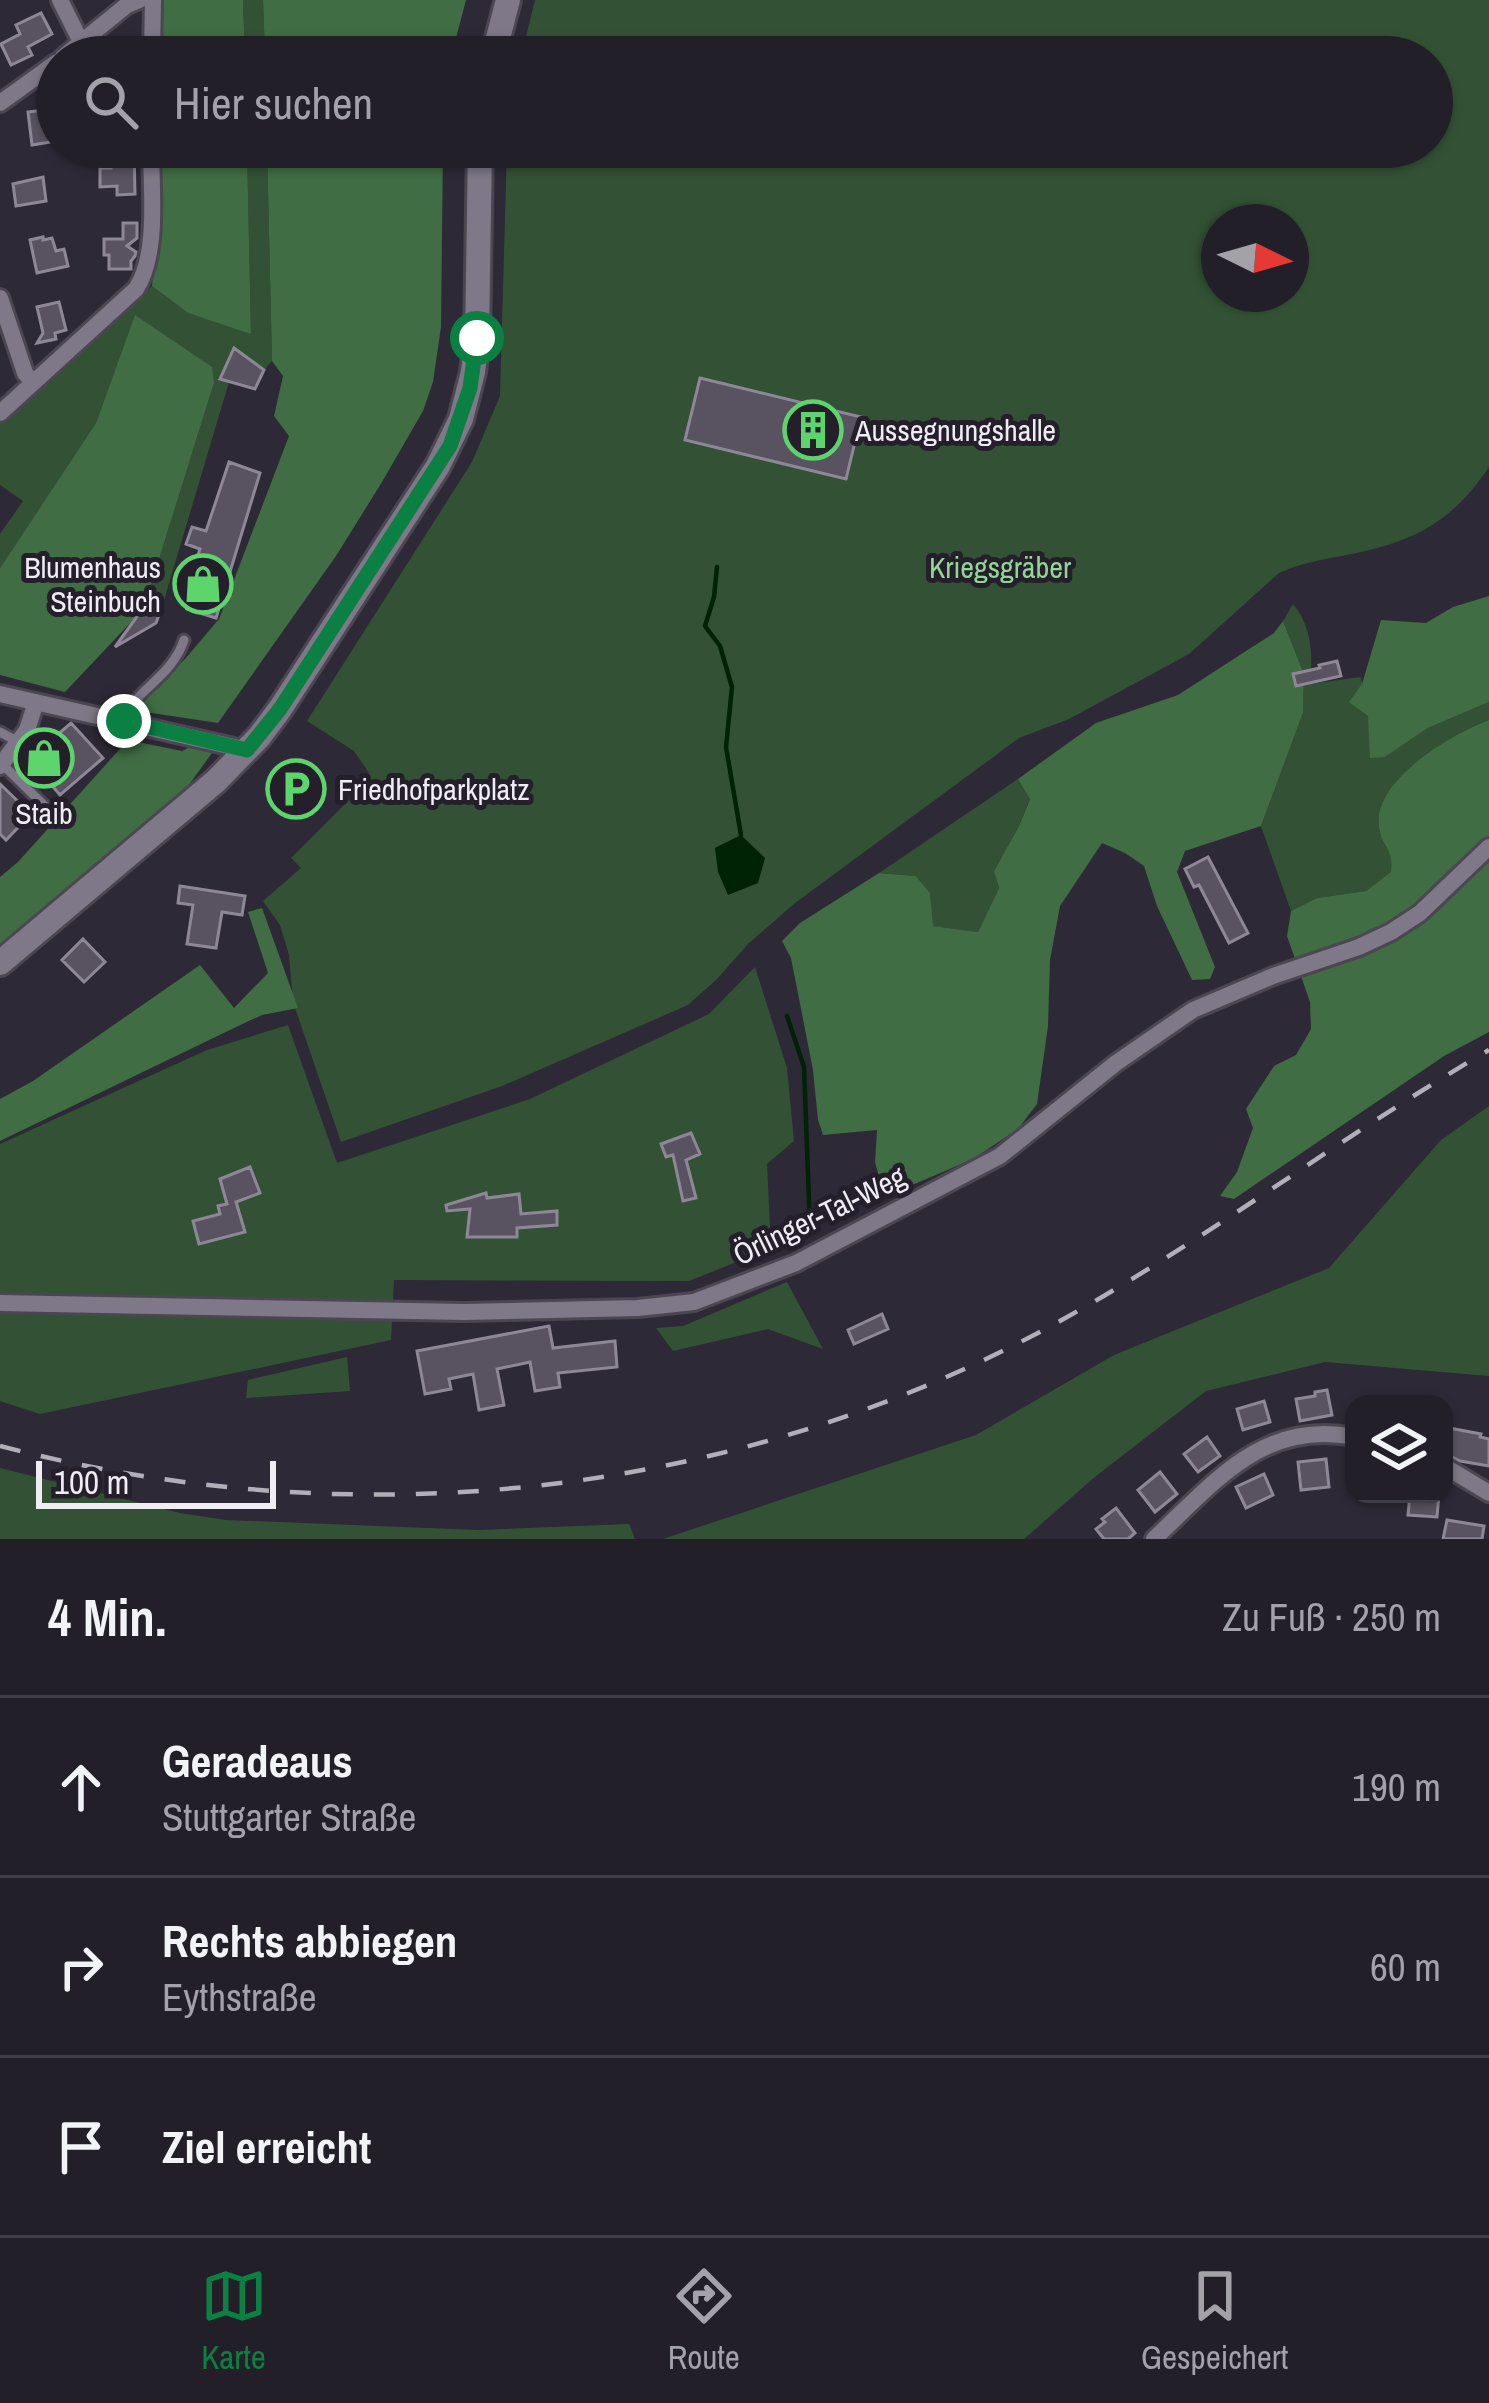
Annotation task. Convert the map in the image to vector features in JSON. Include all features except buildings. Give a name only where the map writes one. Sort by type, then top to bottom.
[{"type":"main road","points":[[499,36],[508,0]]},
{"type":"main road","points":[[0,963],[247,750],[280,709],[429,481],[455,435],[476,356],[480,168]]},
{"type":"street","points":[[59,0],[78,36]]},
{"type":"street","points":[[91,36],[139,0]]},
{"type":"street","points":[[152,36],[153,0]]},
{"type":"street","points":[[0,104],[36,77]]},
{"type":"street","points":[[0,413],[146,275],[152,168]]},
{"type":"street","points":[[0,298],[25,373],[33,383]]},
{"type":"street","points":[[0,694],[247,750]]},
{"type":"street","points":[[1,765],[20,743],[35,702]]},
{"type":"street","name":"Örlinger-Tal-Weg","points":[[0,1303],[464,1312],[694,1302],[796,1263],[1000,1156],[1115,1063],[1193,1010],[1390,932],[1420,913],[1489,848]]},
{"type":"street","points":[[1154,1539],[1257,1450],[1294,1436],[1345,1435]]},
{"type":"street","points":[[1453,1471],[1489,1493]]},
{"type":"lane","points":[[124,721],[135,701],[173,665],[184,640]]},
{"type":"lane","points":[[0,732],[20,743]]},
{"type":"lane","points":[[1,765],[55,816]]},
{"type":"green space","points":[[243,0],[263,0],[264,36],[244,36]]},
{"type":"green space","name":"Kriegsgräber","points":[[535,0],[1489,0],[1489,467],[1461,502],[1430,526],[1395,543],[1279,573],[1189,654],[1069,719],[1019,738],[795,903],[688,1005],[502,1086],[341,1142],[293,1002],[289,955],[280,925],[263,901],[301,868],[291,858],[353,796],[357,783],[369,773],[354,751],[307,721],[472,462],[500,396],[506,168],[1453,168],[1453,36],[526,36]]},
{"type":"green space","points":[[247,168],[267,168],[272,361],[264,370],[233,349],[220,378],[229,382],[162,607],[146,604],[137,616],[146,601],[214,383],[135,316],[96,423],[0,568],[0,534],[23,501],[0,485],[0,413],[136,289],[143,294],[152,286],[188,313],[251,333]]},
{"type":"green space","points":[[1293,604],[1310,642],[1310,684],[1361,677],[1368,716],[1385,757],[1428,728],[1489,702],[1489,720],[1435,748],[1387,793],[1379,828],[1392,872],[1366,891],[1317,898],[1291,911],[1261,826],[1303,713],[1304,674],[1283,621]]},
{"type":"green space","points":[[1018,779],[1030,798],[994,871],[999,888],[978,932],[932,926],[930,893],[916,876],[879,873]]},
{"type":"green space","points":[[755,967],[787,1068],[794,1141],[767,1164],[770,1227],[759,1253],[689,1281],[394,1280],[391,1340],[40,1414],[0,1401],[0,1144],[207,1050],[288,1025],[337,1163],[530,1099],[709,1014]]},
{"type":"green space","points":[[1489,1106],[1489,1376],[1325,1362],[1206,1391],[1024,1539],[663,1539],[976,1435],[1114,1355],[1329,1268],[1441,1140]]},
{"type":"green space","points":[[787,1282],[823,1349],[768,1329],[673,1351],[656,1328],[683,1326]]},
{"type":"green space","points":[[347,1357],[350,1391],[246,1398],[248,1380]]},
{"type":"green space","points":[[0,1468],[226,1520],[478,1530],[629,1524],[635,1539],[0,1539]]},
{"type":"shaded area","points":[[159,0],[243,0],[244,36],[158,36]]},
{"type":"shaded area","points":[[263,0],[466,0],[457,36],[264,36]]},
{"type":"shaded area","points":[[157,168],[247,168],[251,334],[188,313],[152,286]]},
{"type":"shaded area","points":[[267,168],[443,168],[441,327],[433,382],[423,411],[336,556],[218,723],[132,710],[219,619],[289,436],[274,416],[283,376],[272,361]]},
{"type":"shaded area","points":[[135,315],[212,367],[214,383],[146,601],[65,692],[0,675],[0,568],[96,423]]},
{"type":"shaded area","points":[[1489,596],[1489,702],[1428,728],[1385,757],[1370,758],[1368,716],[1349,702],[1362,684],[1381,620],[1426,623],[1453,607]]},
{"type":"shaded area","points":[[1283,621],[1304,674],[1303,713],[1261,826],[1185,851],[1177,872],[1215,967],[1210,979],[1192,980],[1144,866],[1102,843],[1060,906],[1050,960],[1048,1026],[1037,1104],[1018,1129],[973,1159],[903,1189],[883,1191],[875,1162],[877,1130],[823,1135],[791,958],[782,941],[800,923],[879,873],[916,876],[930,893],[933,926],[978,932],[999,888],[994,871],[1030,799],[1018,779],[1096,723],[1178,695],[1274,633]]},
{"type":"shaded area","points":[[1489,720],[1489,1032],[1444,1056],[1234,1199],[1220,1196],[1237,1172],[1253,1128],[1246,1109],[1274,1066],[1296,1055],[1311,1029],[1310,1002],[1287,936],[1291,911],[1317,898],[1366,891],[1391,872],[1391,857],[1379,828],[1387,793],[1435,748]]},
{"type":"shaded area","points":[[128,740],[182,751],[192,746],[212,753],[178,800],[0,960],[0,877]]},
{"type":"shaded area","points":[[741,835],[765,858],[758,883],[728,895],[715,848]]},
{"type":"shaded area","points":[[262,908],[298,1008],[262,1015],[0,1141],[0,1099],[200,965],[234,1008],[268,973],[248,912]]},
{"type":"waterway","points":[[717,567],[705,626],[720,646],[732,687],[726,747],[741,835]]},
{"type":"waterway","points":[[787,1016],[804,1067],[810,1228]]},
{"type":"railway","points":[[0,1446],[134,1475],[270,1491],[406,1494],[542,1485],[677,1463],[808,1429],[937,1381],[1060,1321],[1489,1050]]},
{"type":"place","name":"Aussegnungshalle","points":[[813,430]]},
{"type":"place","name":"Blumenhaus Steinbuch","points":[[203,584]]},
{"type":"place","name":"Staib","points":[[44,758]]},
{"type":"place","name":"Friedhofparkplatz","points":[[296,789]]},
{"type":"route","points":[[124,721],[247,750],[253,744],[450,446],[470,388],[477,338]]}]
